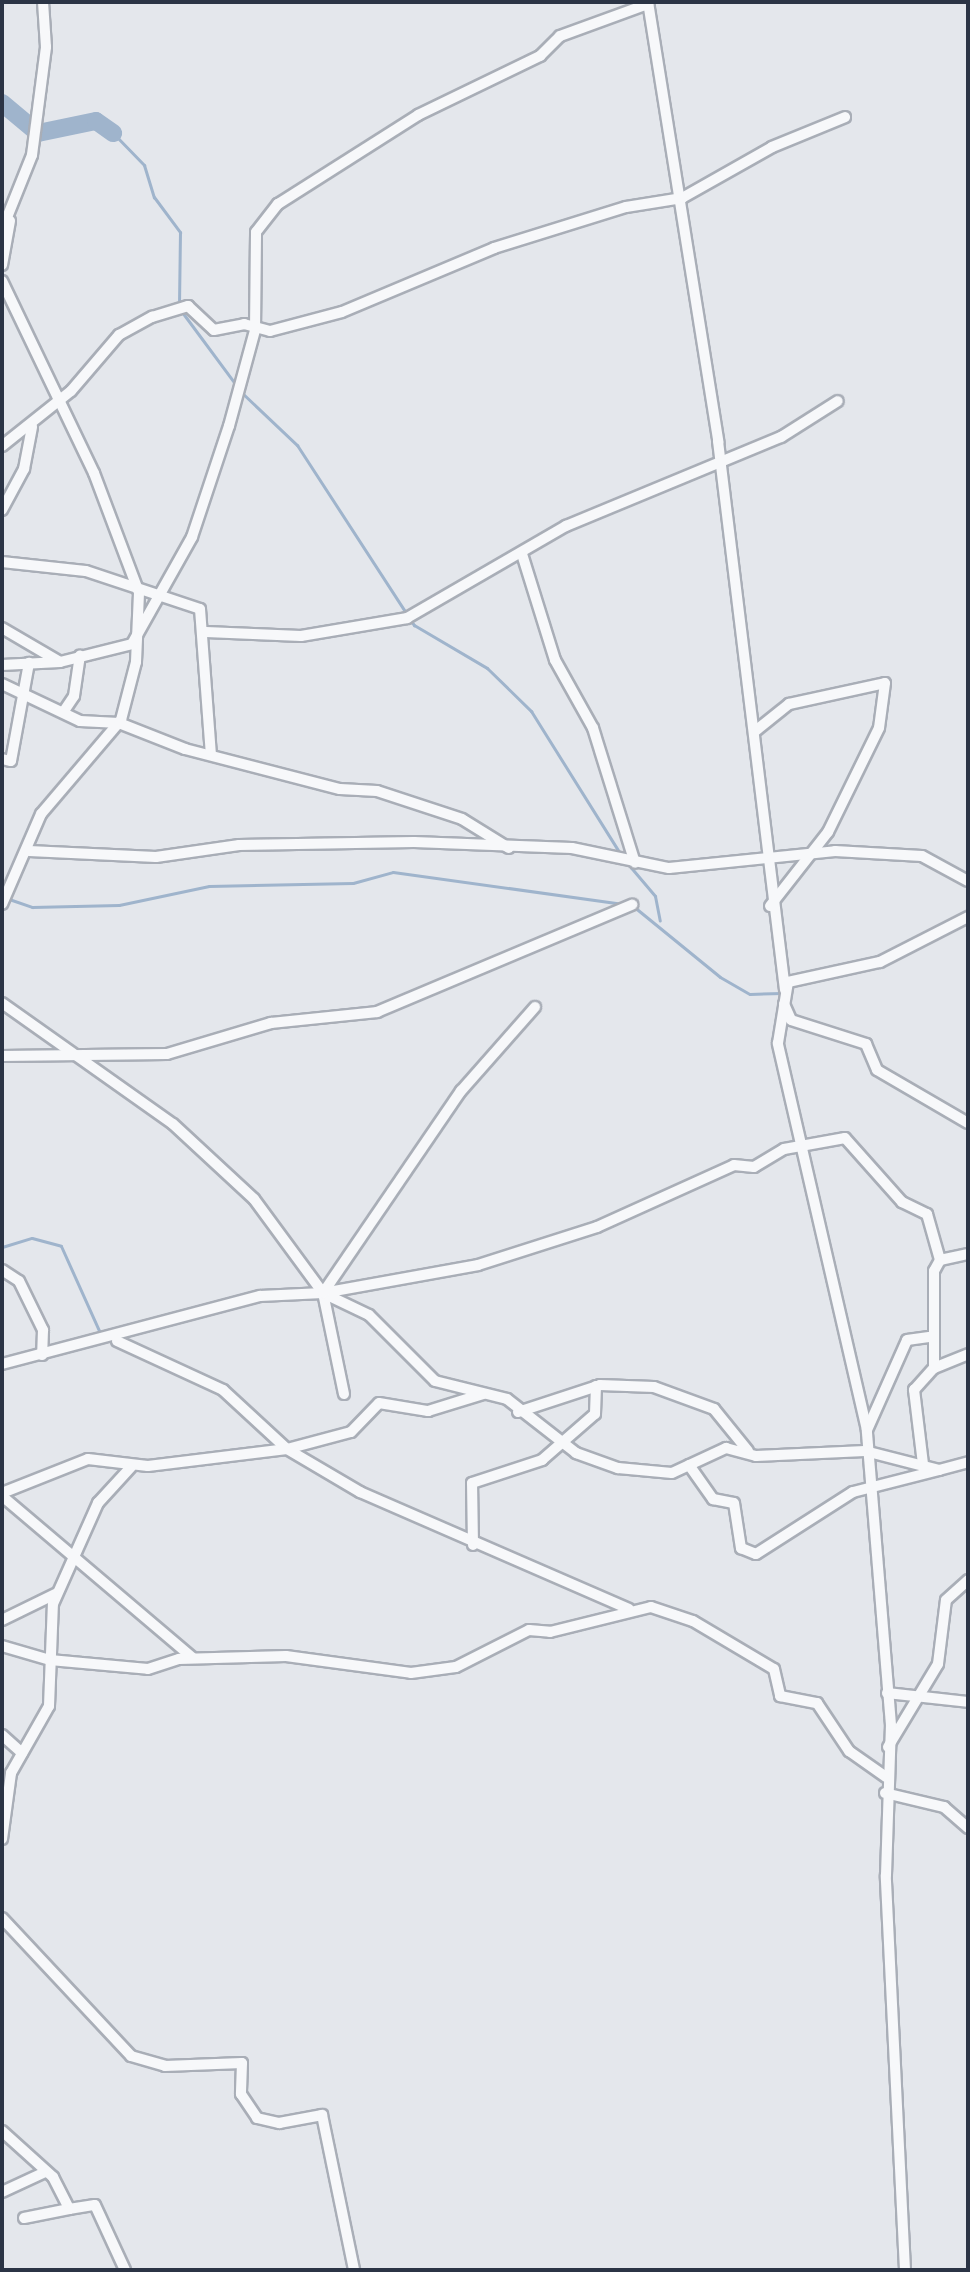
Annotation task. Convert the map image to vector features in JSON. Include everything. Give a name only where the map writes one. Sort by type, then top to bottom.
[{"type":"street","points":[[2,265],[39,109],[43,2]]},
{"type":"street","points":[[2,665],[60,662],[132,644],[192,537],[255,330],[256,232],[278,204],[418,115],[540,56],[560,36],[648,3],[675,199],[721,460],[754,732],[770,906],[784,997],[791,1020],[866,1044],[877,1070],[968,1123]]},
{"type":"street","points":[[2,446],[32,427],[54,398],[71,391],[119,335],[157,315],[188,306],[214,330],[244,324],[255,330],[342,312],[494,248],[626,207],[675,199],[845,117]]},
{"type":"street","points":[[2,230],[10,221]]},
{"type":"street","points":[[2,281],[22,310],[54,398],[94,473],[137,588],[139,629],[119,723],[41,814],[29,851],[11,873],[2,904]]},
{"type":"street","points":[[206,632],[301,636],[407,618],[566,526],[781,437],[838,401]]},
{"type":"street","points":[[2,510],[24,470],[32,427]]},
{"type":"street","points":[[522,554],[555,660],[593,728],[635,863]]},
{"type":"street","points":[[2,562],[86,571],[161,593],[200,609],[206,632],[211,754]]},
{"type":"street","points":[[2,628],[60,662]]},
{"type":"street","points":[[64,711],[74,696],[80,655]]},
{"type":"street","points":[[2,759],[11,761],[29,663]]},
{"type":"street","points":[[754,732],[789,704],[885,683],[879,728],[815,853],[770,906]]},
{"type":"street","points":[[2,684],[23,691],[80,721],[119,723],[301,780],[377,791],[462,819],[509,848]]},
{"type":"street","points":[[29,851],[156,857],[318,843],[572,848],[635,863],[715,867],[815,853],[922,856],[968,881]]},
{"type":"street","points":[[2,1056],[88,1058],[167,1054],[271,1023],[377,1012],[632,905]]},
{"type":"street","points":[[867,1430],[800,1150],[778,1043],[784,997],[788,982],[880,962],[968,917]]},
{"type":"street","points":[[2,1003],[88,1058],[254,1199],[323,1293],[344,1394]]},
{"type":"street","points":[[323,1293],[461,1091],[535,1007]]},
{"type":"street","points":[[2,1364],[111,1340],[260,1296],[323,1293],[531,1250],[734,1165],[754,1167],[782,1150],[800,1150],[850,1140],[902,1202],[927,1214],[940,1260],[929,1337],[934,1368]]},
{"type":"street","points":[[940,1260],[968,1254]]},
{"type":"street","points":[[2,1270],[19,1281],[43,1330],[42,1355]]},
{"type":"street","points":[[323,1293],[369,1315],[435,1381],[485,1393],[518,1412],[545,1435],[561,1437],[574,1452],[618,1468],[672,1473],[716,1450],[865,1451],[939,1470]]},
{"type":"street","points":[[905,2270],[885,1793],[887,1693],[865,1451],[867,1430],[907,1340],[929,1337]]},
{"type":"street","points":[[111,1340],[223,1390],[287,1449],[473,1545],[634,1610]]},
{"type":"street","points":[[923,1464],[914,1390],[934,1368],[968,1354]]},
{"type":"street","points":[[518,1412],[596,1386],[654,1387],[703,1403],[748,1451]]},
{"type":"street","points":[[473,1545],[472,1483],[542,1460],[561,1437],[595,1414],[596,1386]]},
{"type":"street","points":[[193,1658],[150,1626],[94,1567],[73,1562],[2,1494],[92,1458],[133,1466],[287,1449],[351,1432],[379,1403],[428,1411],[485,1393]]},
{"type":"street","points":[[689,1465],[713,1499],[734,1503],[741,1548],[756,1554],[870,1487],[968,1462]]},
{"type":"street","points":[[2,1839],[6,1772],[22,1753],[49,1706],[57,1593],[98,1503],[133,1466]]},
{"type":"street","points":[[886,1749],[938,1664],[946,1600],[968,1580]]},
{"type":"street","points":[[2,1620],[57,1593]]},
{"type":"street","points":[[2,1646],[50,1660],[150,1669],[193,1658],[286,1656],[411,1673],[456,1667],[529,1630],[550,1632],[651,1607],[693,1621],[718,1642],[774,1669],[780,1696],[817,1703],[849,1751],[886,1777]]},
{"type":"street","points":[[887,1693],[968,1702]]},
{"type":"street","points":[[2,1735],[22,1753]]},
{"type":"street","points":[[885,1793],[944,1807],[968,1828]]},
{"type":"street","points":[[2,1918],[131,2056],[165,2066],[242,2063],[241,2094],[257,2118],[279,2123],[322,2115],[354,2270]]},
{"type":"street","points":[[2,2131],[45,2172],[69,2209]]},
{"type":"street","points":[[2,2192],[45,2172]]},
{"type":"street","points":[[24,2218],[95,2205],[125,2270]]},
{"type":"waterway","points":[[2,103],[38,133],[96,121],[113,133]]},
{"type":"waterway","points":[[113,133],[144,165],[154,197],[180,232],[179,305]]},
{"type":"waterway","points":[[182,312],[236,385]]},
{"type":"waterway","points":[[240,391],[297,445],[414,625],[487,668],[531,711],[621,855]]},
{"type":"waterway","points":[[628,864],[655,896],[660,921]]},
{"type":"waterway","points":[[6,898],[32,907],[119,905],[209,886],[353,883],[393,872],[625,904]]},
{"type":"waterway","points":[[633,906],[720,977],[750,994],[782,993]]},
{"type":"waterway","points":[[2,1247],[32,1238],[61,1246],[101,1335]]}]
